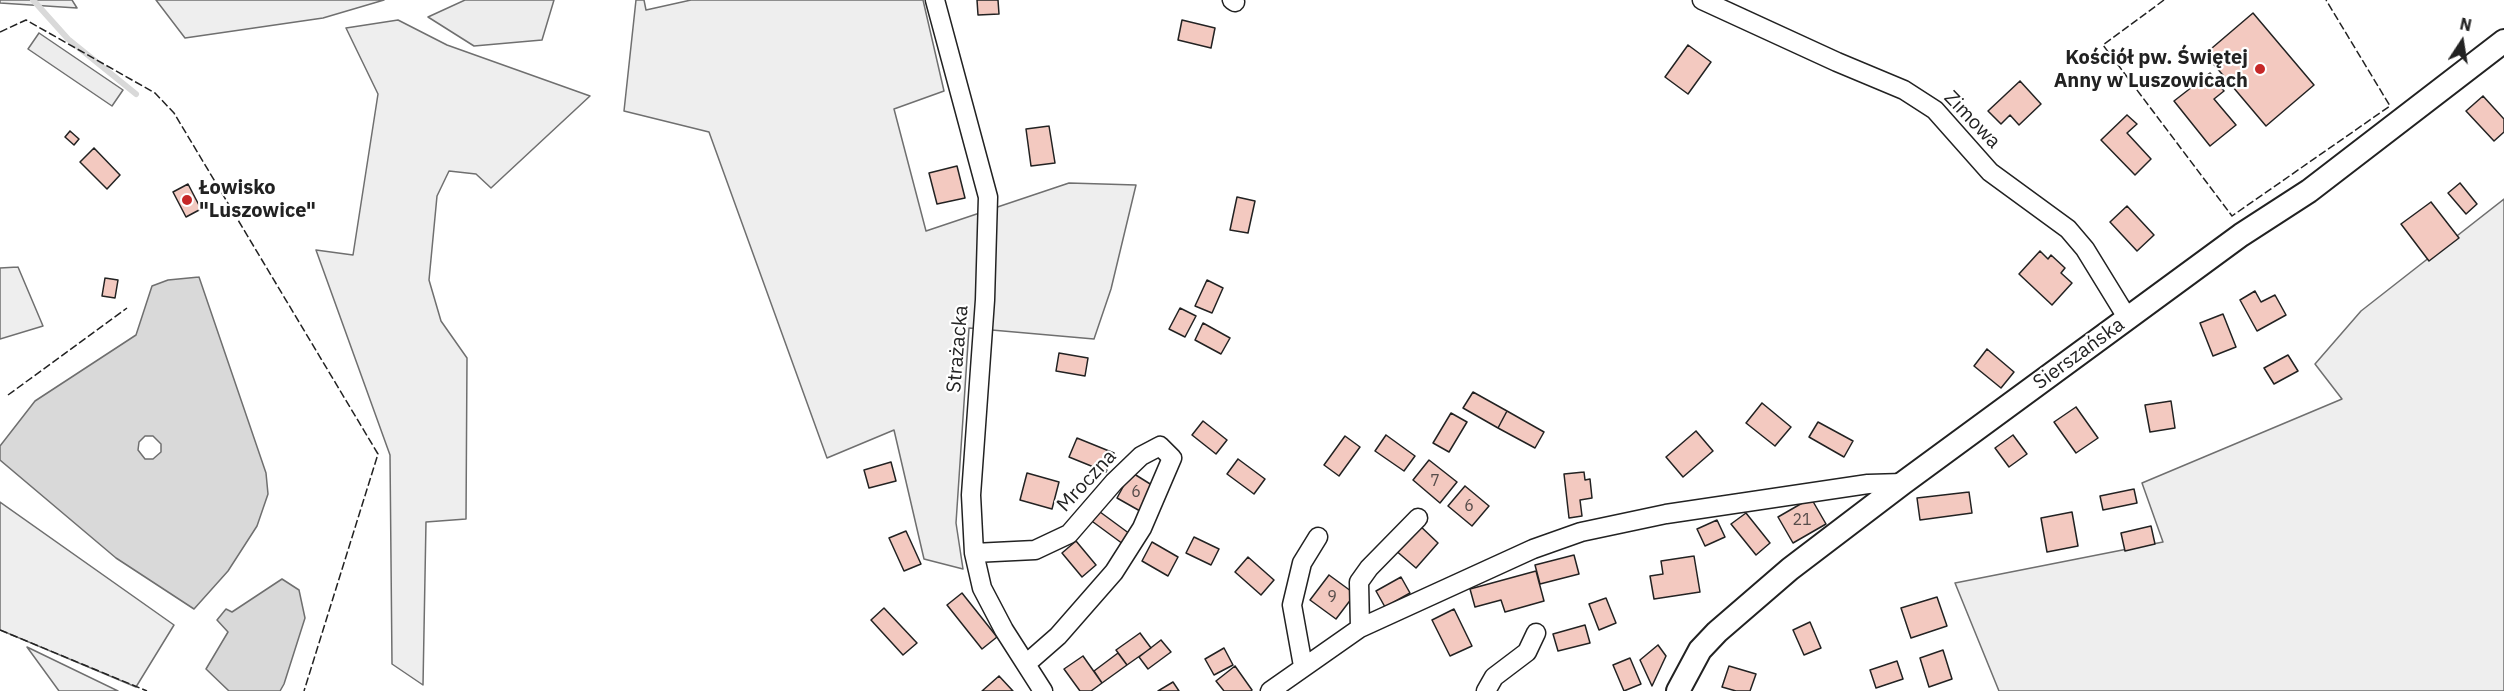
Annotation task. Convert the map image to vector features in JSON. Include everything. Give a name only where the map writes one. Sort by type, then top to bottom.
[{"type":"street","name":"Strażacka","points":[[934,0],[988,197],[985,300],[971,495],[974,553],[982,588],[1043,691]]},
{"type":"street","name":"Zimowa","points":[[1702,0],[1904,90],[1935,110],[1990,172],[2068,229],[2091,258],[2128,319]]},
{"type":"street","name":"Sierszańska","points":[[1678,691],[1700,650],[1717,632],[1790,569],[1903,483],[2241,235],[2308,191],[2504,41]]},
{"type":"street","name":"Mroczna","points":[[974,553],[1035,550],[1069,534],[1114,482],[1141,456],[1160,446],[1172,458],[1142,528],[1114,572],[1058,636],[1026,664]]},
{"type":"street","points":[[1270,691],[1360,628],[1533,549],[1581,532],[1665,514],[1857,486],[1903,483]]},
{"type":"street","points":[[1360,628],[1359,582],[1369,568],[1418,518]]},
{"type":"street","points":[[1303,666],[1292,605],[1302,563],[1318,537]]},
{"type":"street","points":[[1486,691],[1494,676],[1527,652],[1536,633]]},
{"type":"shaded area","points":[[0,0],[72,0],[77,8],[0,3]]},
{"type":"shaded area","points":[[156,0],[384,0],[323,18],[185,38]]},
{"type":"shaded area","points":[[465,0],[554,0],[542,40],[474,46],[428,17]]},
{"type":"shaded area","points":[[636,0],[644,0],[646,10],[691,0],[923,0],[944,91],[894,109],[926,231],[1069,183],[1136,185],[1111,289],[1094,339],[969,328],[956,523],[963,569],[924,559],[894,430],[827,458],[709,132],[624,111]]},
{"type":"shaded area","points":[[398,20],[447,45],[590,96],[491,188],[476,174],[449,171],[437,196],[429,280],[441,321],[467,358],[466,519],[426,522],[423,685],[392,664],[390,455],[316,250],[353,255],[378,94],[346,28]]},
{"type":"shaded area","points":[[39,33],[123,90],[112,106],[28,49]]},
{"type":"shaded area","points":[[2504,199],[2504,691],[1999,691],[1955,583],[2163,542],[2142,483],[2342,399],[2315,364],[2361,311]]},
{"type":"shaded area","points":[[18,267],[43,326],[0,339],[0,268]]},
{"type":"shaded area","points":[[199,277],[266,473],[268,494],[257,526],[228,571],[194,609],[116,558],[0,460],[0,446],[35,401],[136,335],[152,286],[168,280]],"holes":[[[145,436],[153,436],[161,444],[161,452],[153,459],[145,459],[138,450],[139,442]]]},
{"type":"shaded area","points":[[0,502],[174,625],[136,687],[0,630]]},
{"type":"shaded area","points":[[282,579],[299,590],[305,618],[284,684],[280,691],[229,691],[206,669],[228,632],[217,620],[226,609],[232,612]]},
{"type":"shaded area","points":[[27,647],[118,691],[59,691]]},
{"type":"building","points":[[977,0],[998,0],[999,14],[978,15]]},
{"type":"building","name":"Kościół pw. Świętej Anny w Luszowicach","points":[[2253,13],[2314,85],[2266,126],[2205,54]]},
{"type":"building","points":[[1182,20],[1215,28],[1211,48],[1178,40]]},
{"type":"building","points":[[1688,45],[1711,62],[1688,94],[1665,77]]},
{"type":"building","points":[[2210,73],[2224,91],[2214,99],[2236,125],[2210,146],[2174,101]]},
{"type":"building","points":[[2020,81],[2041,104],[2019,125],[2010,115],[2001,124],[1988,111]]},
{"type":"building","points":[[2483,96],[2504,119],[2504,132],[2494,141],[2466,111]]},
{"type":"building","points":[[2127,115],[2137,124],[2127,133],[2151,159],[2135,175],[2101,140]]},
{"type":"building","points":[[1049,126],[1055,163],[1031,166],[1026,129]]},
{"type":"building","points":[[70,131],[79,139],[74,145],[65,137]]},
{"type":"building","points":[[94,148],[120,175],[107,189],[80,162]]},
{"type":"building","points":[[957,166],[965,198],[937,204],[929,173]]},
{"type":"building","points":[[2460,183],[2477,204],[2466,214],[2448,193]]},
{"type":"building","name":"Łowisko \"Luszowice\"","points":[[188,184],[201,209],[186,217],[173,192]]},
{"type":"building","points":[[1237,197],[1255,201],[1248,233],[1230,230]]},
{"type":"building","points":[[2431,202],[2459,238],[2429,261],[2401,224]]},
{"type":"building","points":[[2127,206],[2154,235],[2137,251],[2110,222]]},
{"type":"building","points":[[2040,251],[2048,259],[2051,255],[2065,268],[2061,273],[2072,283],[2052,305],[2019,274]]},
{"type":"building","points":[[105,278],[118,280],[115,298],[102,296]]},
{"type":"building","points":[[1207,280],[1223,288],[1212,313],[1195,306]]},
{"type":"building","points":[[2255,291],[2261,302],[2275,295],[2286,315],[2257,331],[2240,300]]},
{"type":"building","points":[[1180,308],[1196,316],[1185,337],[1169,329]]},
{"type":"building","points":[[2223,314],[2236,347],[2213,356],[2200,323]]},
{"type":"building","points":[[1203,323],[1230,338],[1221,354],[1195,340]]},
{"type":"building","points":[[1987,349],[2014,372],[2001,388],[1974,366]]},
{"type":"building","points":[[1059,353],[1088,358],[1085,376],[1056,371]]},
{"type":"building","points":[[2288,355],[2298,371],[2274,384],[2264,368]]},
{"type":"building","points":[[1473,392],[1507,411],[1498,428],[1463,408]]},
{"type":"building","points":[[2171,401],[2175,428],[2150,432],[2145,405]]},
{"type":"building","points":[[1762,403],[1791,427],[1775,446],[1746,423]]},
{"type":"building","points":[[2076,407],[2098,438],[2076,453],[2054,422]]},
{"type":"building","points":[[1507,411],[1544,432],[1535,448],[1498,428]]},
{"type":"building","points":[[1451,413],[1467,422],[1449,452],[1433,443]]},
{"type":"building","points":[[1203,421],[1227,440],[1216,454],[1192,435]]},
{"type":"building","points":[[1818,422],[1853,441],[1844,457],[1809,437]]},
{"type":"building","points":[[1696,431],[1713,451],[1683,477],[1666,457]]},
{"type":"building","points":[[1386,435],[1415,456],[1404,471],[1375,451]]},
{"type":"building","points":[[2013,435],[2027,454],[2009,467],[1995,448]]},
{"type":"building","points":[[1345,436],[1360,447],[1339,476],[1324,465]]},
{"type":"building","points":[[1077,438],[1114,453],[1106,472],[1069,457]]},
{"type":"building","points":[[1238,459],[1265,479],[1254,494],[1227,474]]},
{"type":"building","points":[[1429,460],[1457,482],[1440,503],[1413,480]]},
{"type":"building","points":[[891,462],[896,481],[869,488],[864,470]]},
{"type":"building","points":[[1131,472],[1155,487],[1140,511],[1117,498]]},
{"type":"building","points":[[1584,472],[1585,480],[1590,479],[1592,498],[1580,500],[1582,516],[1569,518],[1564,474]]},
{"type":"building","points":[[1027,473],[1059,482],[1052,509],[1020,500]]},
{"type":"building","points":[[1465,486],[1489,506],[1472,526],[1448,506]]},
{"type":"building","points":[[2134,489],[2137,503],[2103,510],[2100,496]]},
{"type":"building","points":[[1969,492],[1972,513],[1920,520],[1917,498]]},
{"type":"building","points":[[1811,498],[1826,524],[1793,543],[1778,517]]},
{"type":"building","points":[[1096,509],[1130,534],[1123,544],[1089,519]]},
{"type":"building","points":[[2072,512],[2078,546],[2047,552],[2041,518]]},
{"type":"building","points":[[1746,513],[1770,543],[1756,555],[1731,524]]},
{"type":"building","points":[[1717,520],[1725,537],[1705,546],[1697,529]]},
{"type":"building","points":[[1417,523],[1438,543],[1416,568],[1394,549]]},
{"type":"building","points":[[2151,526],[2155,544],[2125,551],[2121,533]]},
{"type":"building","points":[[906,531],[921,564],[904,571],[889,538]]},
{"type":"building","points":[[1194,537],[1219,549],[1211,565],[1186,553]]},
{"type":"building","points":[[1076,541],[1096,565],[1082,577],[1062,553]]},
{"type":"building","points":[[1152,542],[1178,557],[1168,576],[1142,561]]},
{"type":"building","points":[[1574,555],[1579,574],[1540,584],[1535,565]]},
{"type":"building","points":[[1694,556],[1700,592],[1654,599],[1650,576],[1663,574],[1661,561]]},
{"type":"building","points":[[1248,557],[1274,580],[1261,595],[1235,572]]},
{"type":"building","points":[[1536,571],[1544,601],[1505,612],[1501,600],[1475,607],[1470,589]]},
{"type":"building","points":[[1329,575],[1355,594],[1336,619],[1310,600]]},
{"type":"building","points":[[1401,577],[1410,593],[1385,607],[1376,591]]},
{"type":"building","points":[[962,593],[997,637],[982,649],[947,605]]},
{"type":"building","points":[[1937,597],[1947,626],[1911,638],[1901,608]]},
{"type":"building","points":[[1606,598],[1616,623],[1599,630],[1589,604]]},
{"type":"building","points":[[884,608],[917,643],[903,655],[871,620]]},
{"type":"building","points":[[1454,609],[1472,646],[1450,656],[1432,620]]},
{"type":"building","points":[[1810,622],[1821,648],[1804,655],[1793,630]]},
{"type":"building","points":[[1585,625],[1590,643],[1558,651],[1553,634]]},
{"type":"building","points":[[1140,633],[1151,648],[1127,665],[1116,650]]},
{"type":"building","points":[[1161,640],[1171,652],[1148,669],[1139,657]]},
{"type":"building","points":[[1658,645],[1666,656],[1652,686],[1640,660]]},
{"type":"building","points":[[1224,648],[1233,665],[1214,675],[1205,659]]},
{"type":"building","points":[[1943,650],[1952,679],[1929,687],[1920,658]]},
{"type":"building","points":[[1118,653],[1127,665],[1102,683],[1094,671]]},
{"type":"building","points":[[1083,656],[1102,683],[1091,691],[1080,691],[1064,669]]},
{"type":"building","points":[[1630,658],[1641,684],[1624,691],[1613,665]]},
{"type":"building","points":[[1897,661],[1903,679],[1876,688],[1870,670]]},
{"type":"building","points":[[1235,666],[1251,691],[1224,691],[1216,681]]},
{"type":"building","points":[[1729,666],[1756,674],[1750,691],[1736,691],[1722,687]]},
{"type":"building","points":[[999,676],[1013,691],[982,691]]},
{"type":"building","points":[[1173,682],[1179,691],[1158,691]]},
{"type":"waterway","points":[[33,0],[68,39],[136,94]]},
{"type":"fence","points":[[2164,0],[2103,45],[2232,216],[2390,106],[2326,0]]},
{"type":"fence","points":[[0,32],[26,20],[155,93],[174,113],[378,454],[304,691]]},
{"type":"fence","points":[[8,395],[127,308]]},
{"type":"fence","points":[[0,630],[147,691]]},
{"type":"place","name":"Kościół pw. Świętej Anny w Luszowicach","points":[[2260,69]]},
{"type":"place","name":"Łowisko \"Luszowice\"","points":[[187,200]]}]
